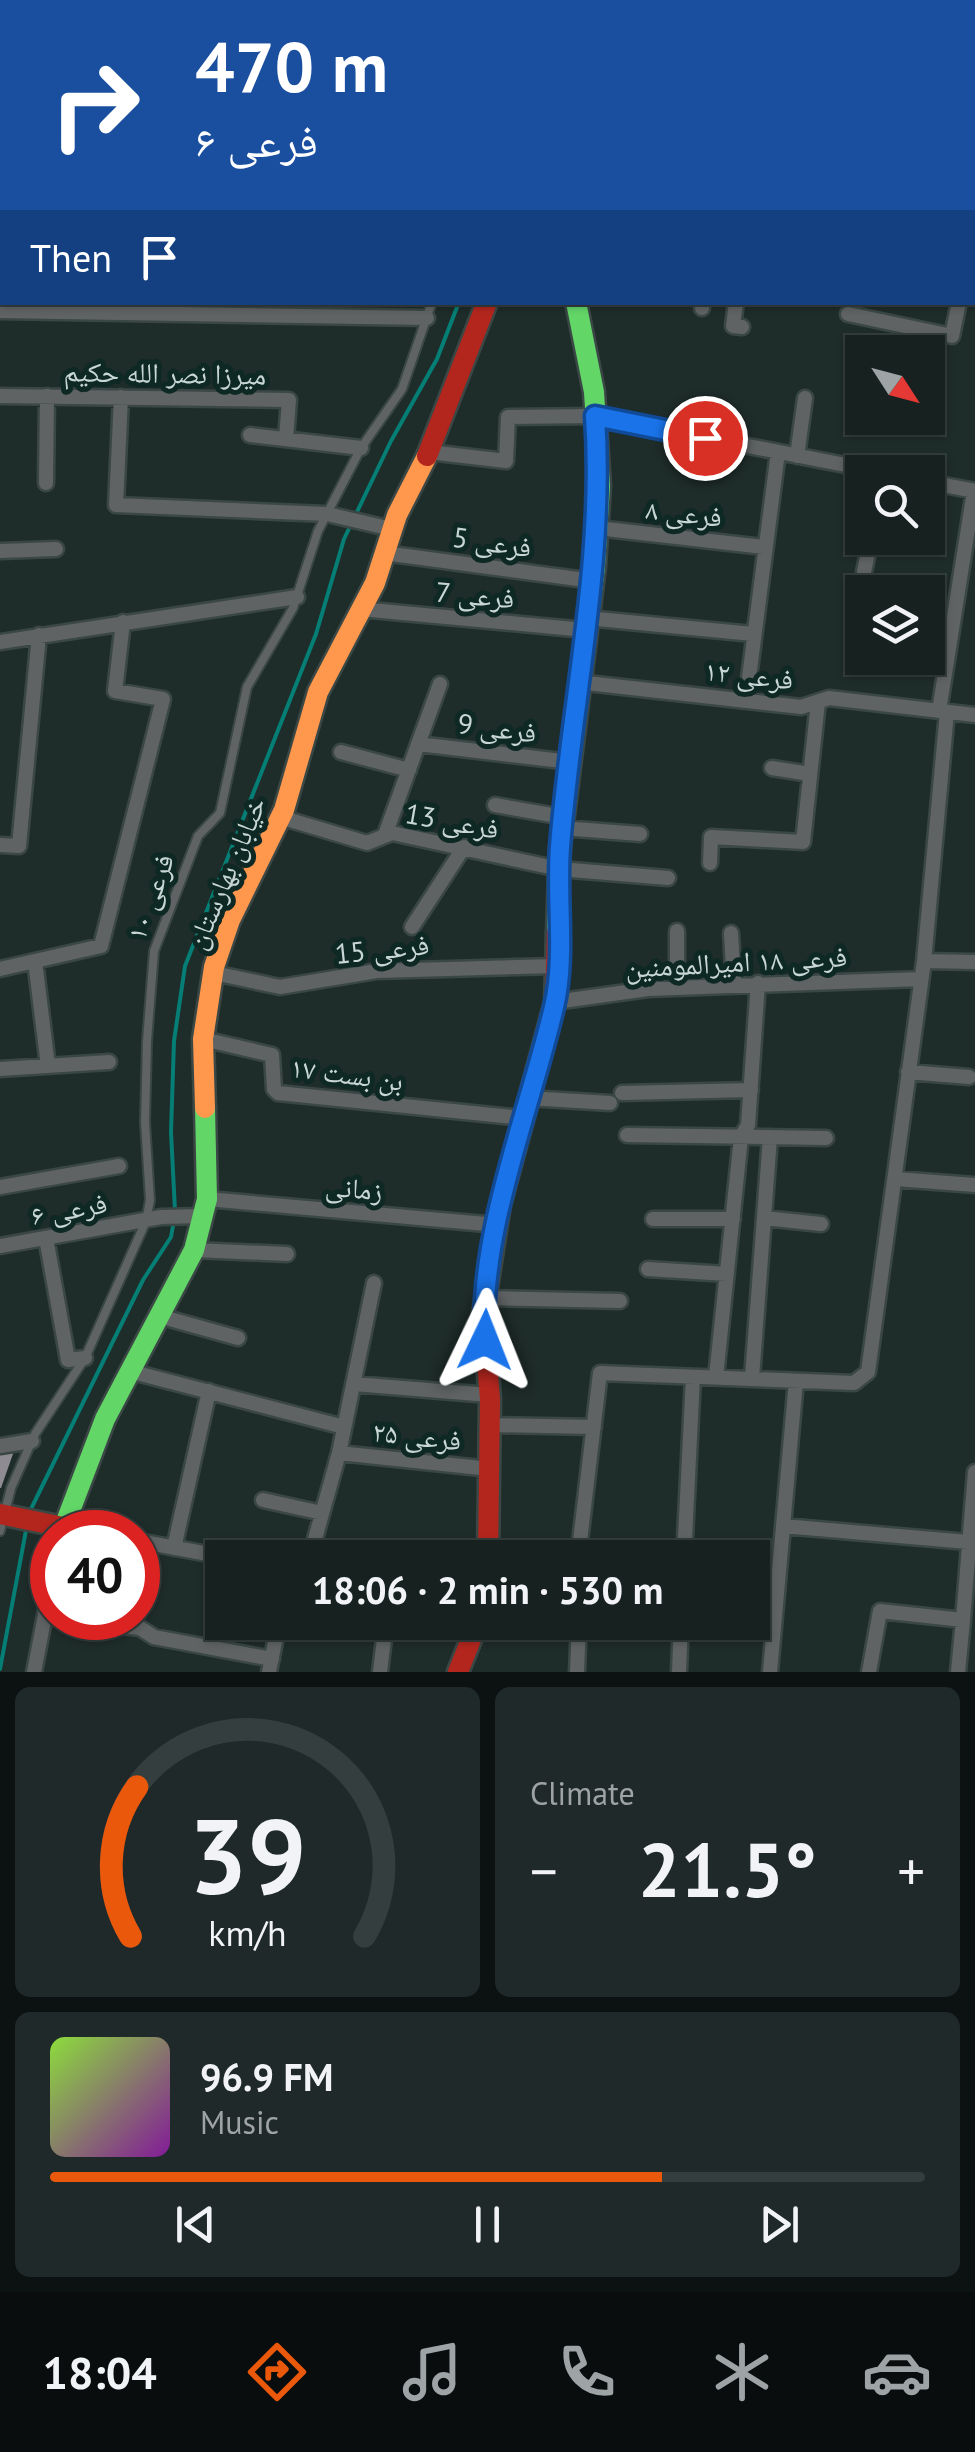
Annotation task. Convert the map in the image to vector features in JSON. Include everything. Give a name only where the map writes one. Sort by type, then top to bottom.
[{"type":"street","name":"خیابان بهارستان","points":[[70,1510],[129,1371],[194,1250],[199,1210],[203,1039],[214,973],[230,920],[280,818],[318,692],[384,552],[384,528],[429,452],[486,305]]},
{"type":"street","points":[[488,1540],[490,1395],[486,1298],[497,1226],[556,1002],[559,869],[597,528],[595,416],[576,305]]},
{"type":"street","points":[[736,305],[733,326],[742,327]]},
{"type":"street","points":[[848,314],[952,336],[959,305]]},
{"type":"street","points":[[0,310],[170,308],[427,318]]},
{"type":"street","name":"میرزا نصر الله حکیم","points":[[0,396],[289,400],[286,440]]},
{"type":"street","points":[[46,396],[46,483]]},
{"type":"street","points":[[121,397],[116,505],[330,515],[384,528]]},
{"type":"street","points":[[797,456],[805,398]]},
{"type":"street","points":[[429,452],[506,461],[508,417],[595,416],[845,465]]},
{"type":"street","points":[[250,435],[362,448]]},
{"type":"street","points":[[746,701],[778,452]]},
{"type":"street","points":[[580,1540],[600,1372],[854,1383],[868,1372],[924,961],[951,634],[974,491],[945,485]]},
{"type":"street","name":"فرعی ۸","points":[[597,528],[764,547]]},
{"type":"street","points":[[0,551],[56,548]]},
{"type":"street","name":"فرعی 5","points":[[384,552],[593,581]]},
{"type":"street","points":[[864,572],[868,555]]},
{"type":"street","points":[[0,642],[297,597]]},
{"type":"street","name":"فرعی 7","points":[[360,609],[586,624]]},
{"type":"street","name":"فرعی ۱۰","points":[[0,969],[100,946],[163,699],[114,690],[123,622]]},
{"type":"street","points":[[586,624],[753,634]]},
{"type":"street","points":[[945,633],[951,634]]},
{"type":"street","points":[[0,845],[19,846],[38,636]]},
{"type":"street","name":"فرعی ۱۲","points":[[578,682],[801,707],[829,698],[975,715]]},
{"type":"street","points":[[385,836],[440,684]]},
{"type":"street","points":[[710,864],[710,837],[803,842],[818,702]]},
{"type":"street","name":"فرعی 9","points":[[418,744],[570,762]]},
{"type":"street","points":[[341,752],[409,770]]},
{"type":"street","points":[[772,768],[810,774]]},
{"type":"street","points":[[495,805],[563,823],[640,834]]},
{"type":"street","name":"فرعی 13","points":[[280,818],[367,843],[392,833],[559,869],[668,878]]},
{"type":"street","points":[[412,927],[464,847]]},
{"type":"street","points":[[677,931],[677,988]]},
{"type":"street","points":[[731,933],[734,984]]},
{"type":"street","points":[[36,961],[48,1066]]},
{"type":"street","points":[[924,961],[975,962]]},
{"type":"street","name":"فرعی 15","points":[[214,973],[280,987],[377,970],[557,966]]},
{"type":"street","name":"فرعی ۱۸ امیرالمومنین","points":[[556,1002],[734,984],[920,979]]},
{"type":"street","points":[[716,1376],[741,1136],[748,1125],[758,983]]},
{"type":"street","name":"بن بست ۱۷","points":[[203,1039],[275,1057],[274,1089],[278,1093],[525,1108]]},
{"type":"street","points":[[0,1068],[109,1062]]},
{"type":"street","points":[[908,1072],[969,1077]]},
{"type":"street","points":[[525,1108],[751,1090]]},
{"type":"street","points":[[627,1135],[826,1138]]},
{"type":"street","points":[[752,1378],[770,1137]]},
{"type":"street","points":[[0,1187],[119,1166]]},
{"type":"street","points":[[896,1179],[975,1185]]},
{"type":"street","name":"زمانی","points":[[153,1219],[199,1210],[497,1226]]},
{"type":"street","points":[[764,1218],[821,1224]]},
{"type":"street","name":"فرعی ۶","points":[[0,1246],[153,1219]]},
{"type":"street","points":[[653,1219],[732,1219]]},
{"type":"street","points":[[46,1238],[68,1360],[84,1358]]},
{"type":"street","points":[[194,1250],[287,1254]]},
{"type":"street","points":[[648,1269],[727,1274]]},
{"type":"street","points":[[315,1540],[339,1453],[374,1283]]},
{"type":"street","points":[[486,1298],[620,1301]]},
{"type":"street","points":[[159,1316],[238,1338]]},
{"type":"street","points":[[129,1371],[344,1428]]},
{"type":"street","points":[[685,1540],[693,1376]]},
{"type":"street","points":[[770,1672],[796,1381]]},
{"type":"street","points":[[354,1384],[490,1395]]},
{"type":"street","points":[[174,1548],[209,1391]]},
{"type":"street","points":[[490,1424],[594,1427]]},
{"type":"street","points":[[0,1446],[32,1441]]},
{"type":"street","name":"فرعی ۲۵","points":[[339,1453],[490,1469]]},
{"type":"street","points":[[958,1672],[975,1472]]},
{"type":"street","points":[[263,1500],[322,1513]]},
{"type":"street","points":[[783,1526],[968,1542]]},
{"type":"street","points":[[160,1545],[205,1554]]},
{"type":"street","points":[[868,1672],[880,1611],[963,1620]]},
{"type":"street","points":[[160,1638],[270,1665],[275,1640]]},
{"type":"street","points":[[34,1672],[41,1640]]},
{"type":"street","points":[[380,1672],[384,1640]]},
{"type":"street","points":[[458,1672],[471,1640]]},
{"type":"street","points":[[577,1672],[578,1640]]},
{"type":"street","points":[[678,1672],[680,1640]]},
{"type":"lane","name":"فرعی ۱۰","points":[[12,1520],[11,1488],[32,1441],[84,1358],[153,1219],[144,1122],[154,950],[198,836],[220,813],[247,686],[297,597],[362,448],[402,388],[431,305]]},
{"type":"building","points":[[14,1451],[1,1488],[0,1488],[0,1452]]},
{"type":"waterway","points":[[175,1211],[171,1132],[174,1041],[185,966],[316,634],[344,539],[391,441],[437,359],[458,305]]},
{"type":"waterway","points":[[30,1510],[143,1280],[171,1237],[174,1220]]},
{"type":"waterway","points":[[0,1669],[27,1525]]},
{"type":"traffic: fast","points":[[557,932],[560,847],[595,567],[600,486],[594,392],[577,305]]},
{"type":"traffic: fast","points":[[70,1510],[105,1419],[194,1250],[207,1199],[205,1108]]},
{"type":"traffic: slow","points":[[205,1108],[203,1039],[214,967],[230,920],[284,810],[318,692],[375,583],[397,515],[427,456]]},
{"type":"traffic: jam","points":[[427,456],[486,305]]},
{"type":"traffic: jam","points":[[488,1540],[490,1399],[483,1313],[500,1205],[555,1002],[557,932]]},
{"type":"traffic: jam","points":[[0,1514],[30,1520]]},
{"type":"traffic: jam","points":[[458,1672],[471,1640]]},
{"type":"route","points":[[485,1340],[483,1312],[500,1205],[556,1002],[560,846],[578,671],[595,567],[600,486],[595,416],[705,438]]}]
